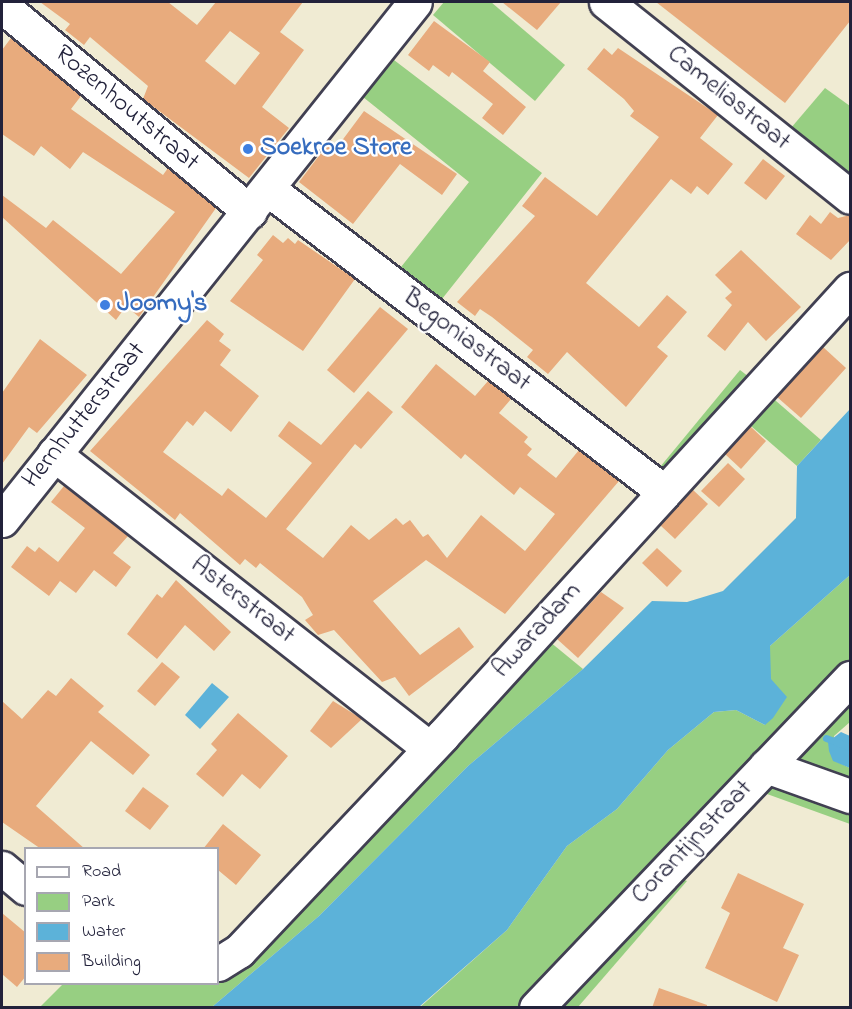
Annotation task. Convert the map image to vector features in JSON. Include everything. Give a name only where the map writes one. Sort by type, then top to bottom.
[{"type":"street","name":"Hernhutterstraat","points":[[2,520],[259,201],[415,2]]},
{"type":"street","name":"Cameliastraat","points":[[606,2],[850,197]]},
{"type":"street","name":"Rozenhoutstraat","points":[[6,9],[259,201]]},
{"type":"street","name":"Begoniastraat","points":[[259,201],[664,492]]},
{"type":"street","name":"Awaradam","points":[[219,963],[239,951],[429,748],[850,289]]},
{"type":"street","name":"Asterstraat","points":[[54,454],[429,748]]},
{"type":"street","name":"Corantijnstraat","points":[[536,1008],[850,678]]},
{"type":"street","points":[[766,766],[850,796]]},
{"type":"street","points":[[2,868],[24,886]]},
{"type":"green space","points":[[444,2],[491,2],[565,65],[535,101],[433,15]]},
{"type":"green space","points":[[394,60],[542,173],[442,299],[401,267],[469,182],[363,97]]},
{"type":"green space","points":[[825,88],[850,106],[850,185],[785,135]]},
{"type":"green space","points":[[740,370],[753,380],[670,476],[660,467]]},
{"type":"green space","points":[[768,394],[821,440],[797,466],[744,420]]},
{"type":"green space","points":[[850,575],[850,664],[523,1007],[419,1008],[507,930],[567,846],[617,809],[668,750],[714,712],[736,710],[765,725],[770,646]]},
{"type":"green space","points":[[544,637],[583,669],[468,766],[319,916],[212,1007],[39,1008],[62,985],[219,985],[219,969]]},
{"type":"green space","points":[[850,693],[850,722],[834,736],[833,760],[850,768],[850,791],[801,766],[800,746]]},
{"type":"green space","points":[[769,782],[850,803],[850,824],[767,794]]},
{"type":"green space","points":[[672,875],[687,881],[578,1007],[546,1008]]},
{"type":"water","points":[[850,409],[850,575],[770,646],[771,679],[787,697],[773,718],[765,725],[736,710],[714,712],[668,750],[617,809],[567,846],[507,930],[419,1007],[212,1007],[319,916],[468,766],[583,669],[652,601],[687,602],[723,591],[796,518],[797,466]]},
{"type":"water","points":[[212,683],[229,697],[200,729],[185,715]]},
{"type":"water","points":[[841,732],[850,736],[850,768],[833,761],[829,751],[828,742]]},
{"type":"building","points":[[40,2],[168,2],[197,25],[216,2],[303,2],[280,32],[304,50],[262,107],[289,128],[249,178],[143,99],[148,86],[90,37],[84,45],[65,30],[70,24]],"holes":[[[230,31],[260,53],[235,85],[205,61]]]},
{"type":"building","points":[[502,2],[561,2],[537,30]]},
{"type":"building","points":[[656,2],[850,2],[850,21],[785,103]]},
{"type":"building","points":[[434,21],[490,62],[483,71],[526,107],[503,135],[482,118],[493,104],[452,72],[449,77],[433,65],[429,71],[408,55]]},
{"type":"building","points":[[11,38],[81,96],[71,109],[163,175],[168,168],[216,208],[139,317],[126,306],[116,320],[2,217],[2,195],[46,228],[53,220],[121,274],[175,212],[83,152],[70,169],[41,146],[34,156],[2,134],[2,50]]},
{"type":"building","points":[[604,48],[612,55],[618,48],[718,115],[700,138],[733,164],[708,195],[697,186],[691,194],[671,179],[586,283],[639,327],[667,295],[687,312],[657,347],[668,356],[626,407],[567,352],[548,374],[527,357],[533,350],[492,317],[480,309],[475,316],[457,302],[535,216],[522,206],[545,177],[597,216],[659,137],[630,116],[634,111],[624,99],[587,69]]},
{"type":"building","points":[[364,111],[457,174],[442,195],[400,164],[353,224],[299,182],[331,140],[338,146]]},
{"type":"building","points":[[763,159],[785,176],[766,200],[744,183]]},
{"type":"building","points":[[830,212],[838,218],[850,215],[850,240],[831,260],[796,234],[810,215],[821,224]]},
{"type":"building","points":[[273,235],[283,243],[288,238],[295,244],[298,240],[355,279],[303,351],[230,301],[263,260],[257,255]]},
{"type":"building","points":[[741,250],[801,307],[766,341],[748,322],[725,351],[707,336],[732,305],[725,298],[732,292],[715,275]]},
{"type":"building","points":[[380,307],[408,329],[354,393],[327,370]]},
{"type":"building","points":[[207,320],[224,334],[219,341],[231,350],[220,365],[259,396],[231,432],[205,411],[193,426],[187,421],[163,452],[222,496],[228,488],[266,518],[312,463],[278,436],[289,421],[321,445],[368,391],[393,412],[361,449],[355,444],[286,529],[323,558],[351,525],[369,540],[396,518],[403,525],[410,520],[423,537],[428,534],[447,558],[481,515],[525,551],[555,514],[520,487],[514,495],[465,454],[461,459],[401,407],[436,364],[475,396],[488,381],[511,399],[499,413],[528,437],[524,442],[532,449],[527,455],[556,478],[579,450],[619,481],[505,614],[426,560],[373,601],[420,655],[459,627],[474,647],[409,696],[395,677],[382,682],[334,630],[318,635],[305,620],[313,615],[302,597],[260,563],[256,568],[245,559],[240,565],[180,513],[175,520],[90,451]]},
{"type":"building","points":[[40,339],[87,375],[37,433],[29,427],[2,464],[2,393]]},
{"type":"building","points":[[823,347],[846,368],[801,418],[777,397]]},
{"type":"building","points":[[750,426],[766,441],[741,469],[725,454]]},
{"type":"building","points":[[728,463],[745,479],[719,507],[701,491]]},
{"type":"building","points":[[64,486],[128,536],[113,553],[131,567],[116,587],[94,570],[76,593],[60,581],[49,596],[11,567],[27,546],[35,552],[39,547],[58,562],[85,528],[51,502]]},
{"type":"building","points":[[692,489],[708,504],[675,539],[660,525]]},
{"type":"building","points":[[657,548],[682,571],[667,587],[642,563]]},
{"type":"building","points":[[176,580],[231,632],[214,651],[185,625],[157,659],[127,634],[157,594],[162,598]]},
{"type":"building","points":[[601,592],[624,608],[578,658],[557,639]]},
{"type":"building","points":[[162,662],[180,677],[155,706],[137,691]]},
{"type":"building","points":[[71,678],[104,706],[98,712],[150,755],[133,775],[91,741],[36,806],[83,847],[38,847],[2,822],[2,701],[22,719],[48,690],[56,696]]},
{"type":"building","points":[[333,701],[362,719],[331,748],[310,731]]},
{"type":"building","points":[[238,713],[288,756],[260,789],[242,774],[223,797],[196,774],[217,750],[211,744]]},
{"type":"building","points":[[143,787],[169,806],[150,830],[125,811]]},
{"type":"building","points":[[223,824],[261,855],[236,885],[219,871],[219,847],[205,847]]},
{"type":"building","points":[[738,873],[804,904],[783,948],[799,955],[777,1002],[705,968],[730,913],[721,908]]},
{"type":"building","points":[[2,913],[24,931],[24,978],[17,987],[2,974]]},
{"type":"building","points":[[659,988],[707,1005],[707,1008],[652,1008]]},
{"type":"waterway","points":[[826,738],[850,747]]},
{"type":"place","name":"Soekroe Store","points":[[248,149]]},
{"type":"place","name":"Joomy's","points":[[105,305]]}]
